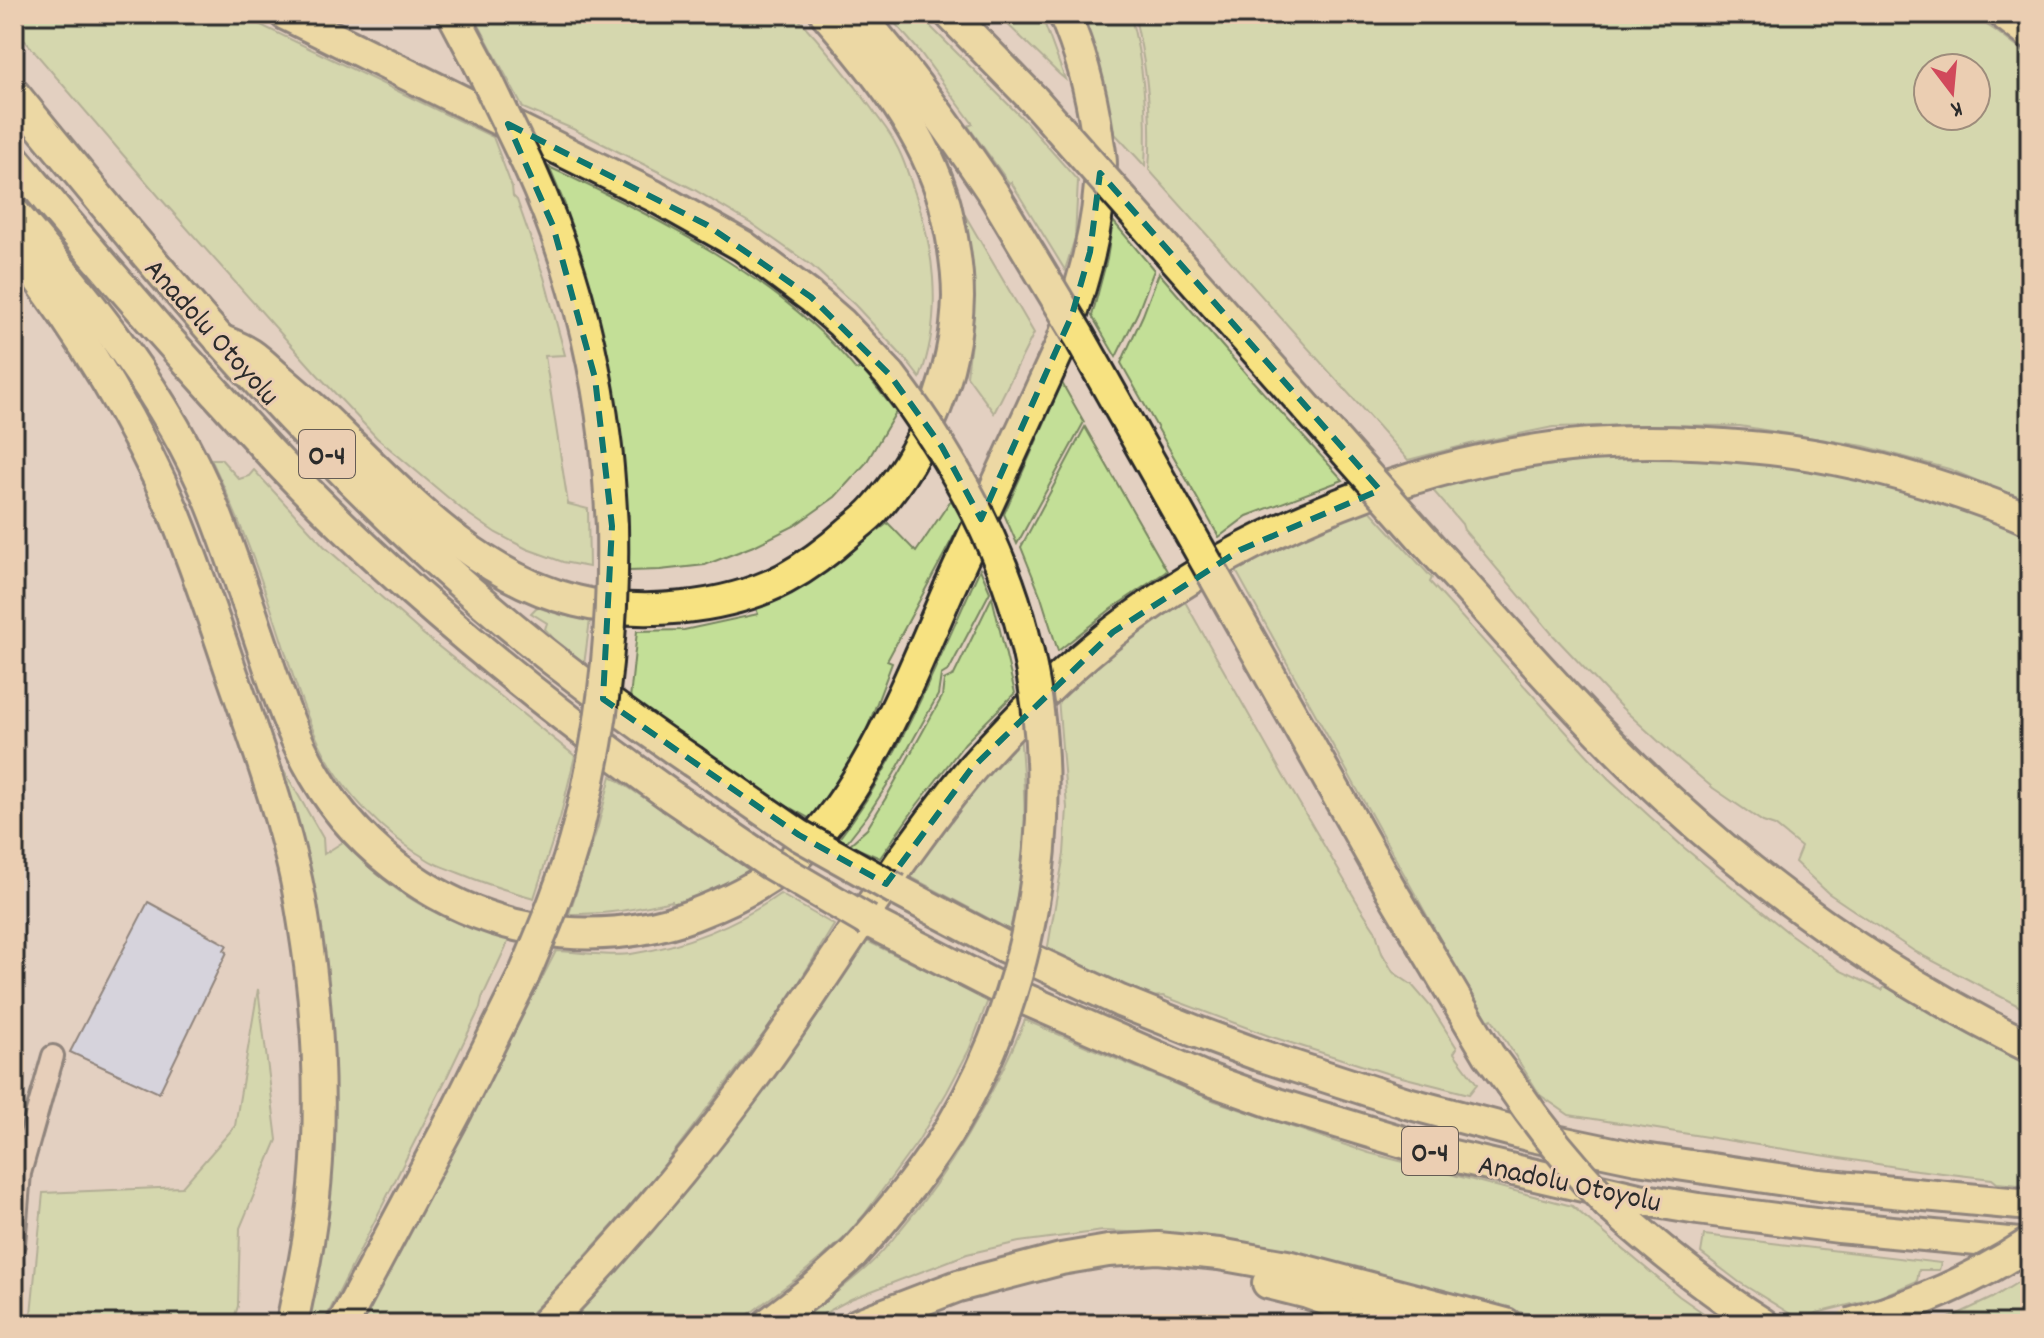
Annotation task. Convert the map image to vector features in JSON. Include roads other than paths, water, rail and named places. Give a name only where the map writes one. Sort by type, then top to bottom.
[{"type":"highway","points":[[285,14],[654,196],[743,246],[811,297],[841,323],[890,375],[942,447],[986,530],[1003,571],[1028,654],[1041,762],[1042,817],[1037,877],[1020,966],[982,1069],[953,1124],[916,1180],[853,1254],[768,1324]]},
{"type":"highway","points":[[343,1324],[456,1112],[524,975],[549,917],[578,826],[594,756],[612,614],[612,526],[605,439],[581,315],[553,226],[529,167],[453,14]]},
{"type":"highway","points":[[220,340],[249,353],[315,409],[399,492],[451,537],[497,569],[545,592],[604,607],[645,610],[701,605],[782,580],[826,552],[874,511],[917,451],[939,402],[947,373],[955,334],[958,296],[951,233],[944,203],[921,145],[899,107],[826,14]]},
{"type":"highway","points":[[858,14],[907,72],[993,193],[1079,336],[1391,890],[1489,1055],[1542,1130],[1608,1204],[1692,1276],[1763,1324]]},
{"type":"highway","points":[[950,14],[1033,99],[1425,541],[1614,747],[1717,843],[1789,899],[1888,969],[2030,1047]]},
{"type":"highway","points":[[14,213],[129,356],[171,421],[209,497],[284,711],[300,747],[333,802],[359,832],[380,854],[411,878],[460,906],[495,919],[558,933],[588,935],[619,934],[656,927],[712,908],[768,879],[791,861],[823,828],[849,793],[881,737],[1061,345],[1090,252],[1101,162],[1093,105],[1073,34],[1064,14]]},
{"type":"highway","points":[[2004,14],[2030,34]]},
{"type":"highway","name":"Anadolu Otoyolu","points":[[14,94],[131,238],[220,340],[341,468],[435,560],[577,680],[799,835],[897,890],[1005,947],[1120,1001],[1259,1055],[1407,1103],[1532,1136],[1637,1158],[1819,1185],[2030,1205]]},
{"type":"highway","name":"Anadolu Otoyolu","points":[[14,159],[141,309],[316,500],[404,583],[568,721],[771,864],[868,921],[993,985],[1205,1078],[1277,1104],[1436,1152],[1639,1199],[1698,1209],[1839,1227],[2030,1244]]},
{"type":"highway","points":[[14,246],[98,365],[122,406],[175,515],[260,755],[292,859],[308,946],[316,1013],[319,1126],[313,1208],[292,1324]]},
{"type":"highway","points":[[545,1324],[666,1192],[762,1065],[922,832],[971,769],[1061,676],[1113,632],[1193,577],[1240,550],[1312,515],[1426,475],[1517,455],[1587,445],[1647,442],[1709,443],[1797,451],[1862,464],[1918,479],[2030,520]]},
{"type":"highway","points":[[1850,1324],[1917,1302],[1968,1279],[2030,1244]]},
{"type":"highway","points":[[859,1324],[958,1286],[1061,1259],[1108,1251],[1158,1248],[1219,1254],[1287,1266],[1506,1324]]},
{"type":"highway","points":[[1000,1275],[1114,1266],[1222,1275],[1308,1293],[1395,1324]]},
{"type":"street","points":[[14,1244],[20,1173],[53,1056]]}]
